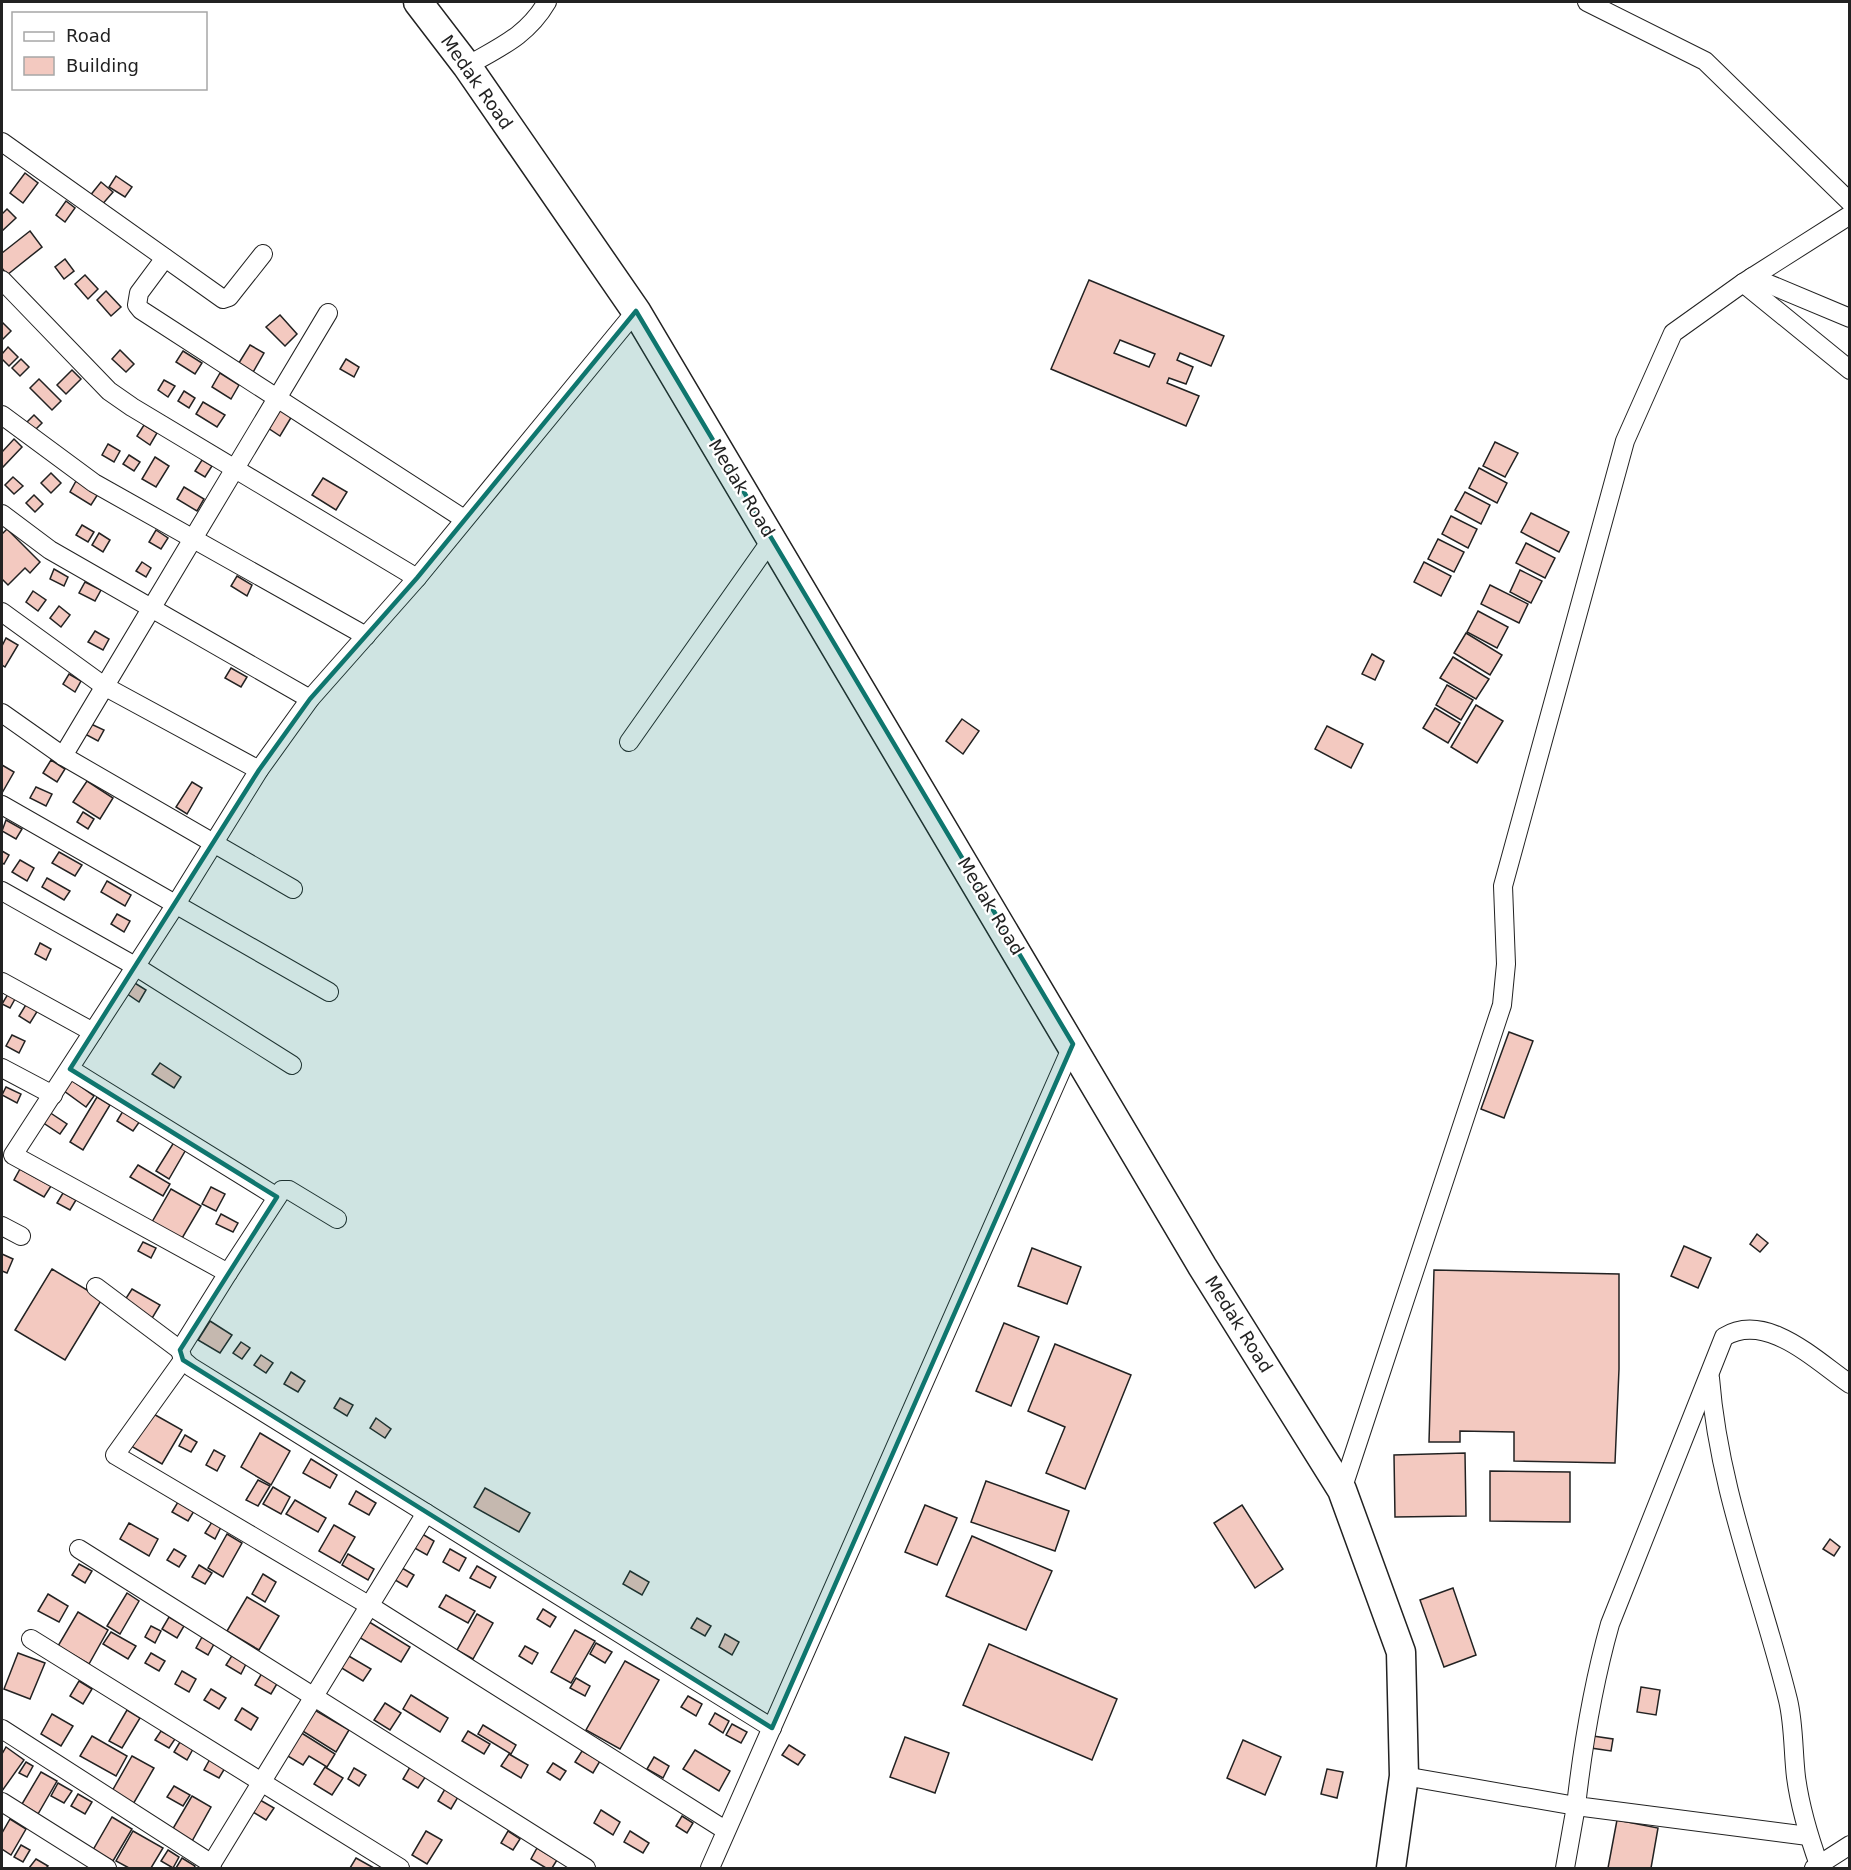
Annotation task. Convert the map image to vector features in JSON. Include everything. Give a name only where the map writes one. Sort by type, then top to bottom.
[{"type":"main road","name":"Medak Road","points":[[418,2],[467,66],[636,311],[1203,1266],[1342,1490],[1401,1652],[1404,1776],[1391,1869]]},
{"type":"street","points":[[467,66],[517,38],[538,18],[547,2]]},
{"type":"street","points":[[1587,2],[1705,61],[1850,202]]},
{"type":"street","points":[[2,142],[223,299],[229,297],[263,254]]},
{"type":"street","points":[[1342,1490],[1502,1005],[1506,964],[1503,886],[1625,441],[1673,333],[1747,280],[1850,215]]},
{"type":"street","points":[[165,258],[139,293],[137,305],[464,519]]},
{"type":"street","points":[[2,280],[109,391],[417,578]]},
{"type":"street","points":[[1747,280],[1850,318]]},
{"type":"street","points":[[1747,280],[1850,370]]},
{"type":"street","points":[[228,1273],[7,1152],[70,1069],[259,770],[310,699],[417,578],[636,311]]},
{"type":"street","points":[[63,756],[328,313]]},
{"type":"street","points":[[4,422],[94,483],[366,636]]},
{"type":"street","points":[[2,514],[50,550],[310,699]]},
{"type":"street","points":[[629,742],[772,539]]},
{"type":"street","points":[[2,612],[104,687],[259,770]]},
{"type":"street","points":[[2,713],[63,756],[213,845],[293,889]]},
{"type":"street","points":[[2,805],[329,993]]},
{"type":"street","points":[[2,891],[135,966],[292,1065]]},
{"type":"street","points":[[2,982],[93,1032]]},
{"type":"street","points":[[710,1869],[725,1830],[1073,1044]]},
{"type":"street","points":[[2,1068],[52,1095]]},
{"type":"street","points":[[70,1069],[277,1197]]},
{"type":"street","points":[[337,1219],[289,1190],[282,1190],[228,1273],[182,1355],[115,1455],[370,1606],[725,1830]]},
{"type":"street","points":[[2,1226],[21,1236]]},
{"type":"street","points":[[96,1287],[182,1355],[426,1514],[772,1728]]},
{"type":"street","points":[[1565,1869],[1576,1806],[1582,1748],[1599,1662],[1610,1624],[1724,1337],[1737,1329],[1764,1329],[1793,1345],[1850,1384]]},
{"type":"street","points":[[1709,1373],[1714,1428],[1738,1533],[1789,1702],[1797,1780],[1808,1836],[1817,1867],[1850,1845]]},
{"type":"street","points":[[2,1729],[210,1866],[426,1514]]},
{"type":"street","points":[[79,1549],[586,1869]]},
{"type":"street","points":[[31,1639],[400,1869]]},
{"type":"street","points":[[1404,1776],[1576,1806],[1808,1836]]},
{"type":"street","points":[[2,1802],[107,1869]]},
{"type":"highlighted area","points":[[636,311],[1073,1044],[772,1728],[183,1360],[180,1350],[277,1197],[70,1069],[259,770],[310,699],[417,578]]},
{"type":"building","points":[[25,173],[38,183],[23,203],[10,193]]},
{"type":"building","points":[[116,176],[132,187],[125,197],[109,187]]},
{"type":"building","points":[[101,182],[113,192],[100,207],[89,197]]},
{"type":"building","points":[[66,201],[75,208],[65,222],[56,215]]},
{"type":"building","points":[[7,209],[16,218],[2,231],[2,214]]},
{"type":"building","points":[[30,231],[42,247],[7,275],[2,268],[2,253]]},
{"type":"building","points":[[65,259],[74,271],[64,279],[55,267]]},
{"type":"building","points":[[85,275],[98,289],[88,299],[75,284]]},
{"type":"building","points":[[1089,280],[1224,336],[1211,366],[1180,353],[1177,360],[1193,367],[1186,384],[1169,378],[1167,383],[1199,396],[1186,426],[1051,369]],"holes":[[[1120,340],[1155,354],[1149,367],[1114,353]]]},
{"type":"building","points":[[106,291],[121,307],[111,316],[97,300]]},
{"type":"building","points":[[280,315],[297,334],[285,346],[266,327]]},
{"type":"building","points":[[3,323],[11,331],[2,340],[2,325]]},
{"type":"building","points":[[250,345],[264,353],[252,374],[237,366]]},
{"type":"building","points":[[8,347],[18,357],[9,366],[2,359],[2,354]]},
{"type":"building","points":[[120,350],[134,364],[126,372],[112,359]]},
{"type":"building","points":[[183,351],[202,363],[195,374],[176,362]]},
{"type":"building","points":[[21,359],[29,367],[20,376],[12,368]]},
{"type":"building","points":[[346,359],[359,367],[354,377],[340,369]]},
{"type":"building","points":[[72,370],[81,379],[66,394],[57,385]]},
{"type":"building","points":[[220,373],[239,385],[231,399],[212,387]]},
{"type":"building","points":[[39,379],[61,401],[52,410],[30,388]]},
{"type":"building","points":[[164,380],[175,386],[168,397],[158,390]]},
{"type":"building","points":[[184,391],[195,398],[189,408],[178,401]]},
{"type":"building","points":[[203,402],[225,415],[217,427],[196,414]]},
{"type":"building","points":[[279,409],[292,416],[280,436],[268,428]]},
{"type":"building","points":[[34,415],[42,423],[31,434],[23,426]]},
{"type":"building","points":[[144,425],[157,433],[150,445],[137,436]]},
{"type":"building","points":[[14,439],[22,447],[2,468],[2,452]]},
{"type":"building","points":[[1495,442],[1518,453],[1505,477],[1483,466]]},
{"type":"building","points":[[108,444],[120,451],[114,462],[102,455]]},
{"type":"building","points":[[129,455],[140,462],[134,471],[123,464]]},
{"type":"building","points":[[155,457],[169,466],[156,487],[142,479]]},
{"type":"building","points":[[202,460],[212,466],[205,477],[195,471]]},
{"type":"building","points":[[1479,468],[1507,483],[1497,503],[1469,488]]},
{"type":"building","points":[[51,473],[61,483],[51,493],[41,483]]},
{"type":"building","points":[[13,477],[23,486],[14,494],[5,485]]},
{"type":"building","points":[[323,478],[347,492],[336,510],[312,495]]},
{"type":"building","points":[[76,481],[98,494],[91,505],[70,492]]},
{"type":"building","points":[[184,487],[204,499],[197,511],[177,499]]},
{"type":"building","points":[[1465,492],[1490,505],[1481,524],[1455,510]]},
{"type":"building","points":[[34,495],[43,504],[35,512],[26,503]]},
{"type":"building","points":[[1531,513],[1569,532],[1559,552],[1521,532]]},
{"type":"building","points":[[1451,516],[1477,529],[1468,548],[1442,534]]},
{"type":"building","points":[[82,525],[94,532],[88,542],[76,535]]},
{"type":"building","points":[[7,529],[40,562],[30,573],[25,568],[8,585],[2,579],[2,534]]},
{"type":"building","points":[[156,530],[168,538],[161,549],[149,542]]},
{"type":"building","points":[[99,533],[110,540],[103,552],[92,545]]},
{"type":"building","points":[[1438,539],[1464,552],[1454,572],[1428,559]]},
{"type":"building","points":[[1526,543],[1555,558],[1545,578],[1516,563]]},
{"type":"building","points":[[142,562],[151,568],[146,577],[136,571]]},
{"type":"building","points":[[1424,562],[1451,576],[1441,596],[1414,582]]},
{"type":"building","points":[[54,569],[68,577],[64,586],[50,579]]},
{"type":"building","points":[[1520,570],[1542,581],[1531,603],[1510,592]]},
{"type":"building","points":[[237,576],[252,585],[247,596],[231,586]]},
{"type":"building","points":[[85,582],[101,590],[95,601],[79,593]]},
{"type":"building","points":[[1490,585],[1528,604],[1519,623],[1481,604]]},
{"type":"building","points":[[33,591],[46,600],[38,611],[26,602]]},
{"type":"building","points":[[59,606],[70,615],[61,627],[50,618]]},
{"type":"building","points":[[1478,611],[1508,627],[1497,648],[1467,632]]},
{"type":"building","points":[[95,631],[109,639],[103,650],[88,642]]},
{"type":"building","points":[[1466,633],[1502,655],[1490,675],[1454,653]]},
{"type":"building","points":[[6,638],[18,645],[5,667],[2,665],[2,646]]},
{"type":"building","points":[[1372,654],[1384,661],[1375,680],[1362,674]]},
{"type":"building","points":[[1453,657],[1489,679],[1476,699],[1440,678]]},
{"type":"building","points":[[231,668],[247,677],[241,687],[225,678]]},
{"type":"building","points":[[69,674],[81,681],[75,692],[63,684]]},
{"type":"building","points":[[1447,685],[1473,700],[1461,720],[1436,705]]},
{"type":"building","points":[[1476,705],[1503,721],[1477,763],[1451,747]]},
{"type":"building","points":[[1435,708],[1460,723],[1448,743],[1423,728]]},
{"type":"building","points":[[962,719],[979,731],[963,754],[946,741]]},
{"type":"building","points":[[91,724],[104,730],[98,741],[85,734]]},
{"type":"building","points":[[1327,726],[1363,744],[1351,768],[1315,749]]},
{"type":"building","points":[[51,760],[65,769],[57,782],[43,773]]},
{"type":"building","points":[[2,765],[14,772],[2,793]]},
{"type":"building","points":[[87,781],[113,798],[100,819],[73,802]]},
{"type":"building","points":[[192,782],[202,788],[187,814],[176,807]]},
{"type":"building","points":[[36,787],[52,794],[46,806],[30,798]]},
{"type":"building","points":[[83,812],[94,819],[88,829],[77,822]]},
{"type":"building","points":[[6,820],[22,829],[16,839],[2,831]]},
{"type":"building","points":[[2,851],[9,855],[4,864],[2,863]]},
{"type":"building","points":[[59,852],[82,865],[75,876],[52,863]]},
{"type":"building","points":[[20,860],[34,868],[27,881],[12,872]]},
{"type":"building","points":[[47,878],[70,891],[64,900],[42,887]]},
{"type":"building","points":[[107,881],[131,895],[125,906],[101,892]]},
{"type":"building","points":[[117,914],[130,921],[124,932],[111,924]]},
{"type":"building","points":[[40,943],[51,949],[46,960],[35,954]]},
{"type":"building","points":[[130,980],[146,990],[139,1002],[123,991]]},
{"type":"building","points":[[8,994],[15,999],[10,1008],[2,1004]]},
{"type":"building","points":[[27,1003],[38,1010],[30,1023],[19,1016]]},
{"type":"building","points":[[1509,1032],[1533,1041],[1504,1118],[1481,1109]]},
{"type":"building","points":[[12,1035],[25,1041],[19,1053],[6,1046]]},
{"type":"building","points":[[160,1063],[181,1077],[174,1088],[152,1074]]},
{"type":"building","points":[[67,1077],[94,1096],[86,1107],[60,1088]]},
{"type":"building","points":[[6,1087],[21,1094],[17,1103],[2,1095]]},
{"type":"building","points":[[97,1097],[110,1105],[83,1150],[70,1142]]},
{"type":"building","points":[[46,1110],[67,1124],[60,1134],[39,1120]]},
{"type":"building","points":[[123,1111],[140,1121],[133,1131],[117,1121]]},
{"type":"building","points":[[176,1139],[188,1146],[169,1179],[156,1171]]},
{"type":"building","points":[[138,1165],[170,1184],[163,1196],[130,1177]]},
{"type":"building","points":[[20,1169],[51,1186],[44,1197],[14,1180]]},
{"type":"building","points":[[211,1187],[225,1194],[216,1211],[202,1204]]},
{"type":"building","points":[[171,1189],[201,1206],[181,1240],[152,1222]]},
{"type":"building","points":[[63,1193],[76,1200],[70,1210],[57,1203]]},
{"type":"building","points":[[221,1214],[238,1223],[233,1232],[216,1224]]},
{"type":"building","points":[[1757,1234],[1768,1243],[1760,1252],[1750,1244]]},
{"type":"building","points":[[143,1242],[156,1248],[151,1258],[138,1251]]},
{"type":"building","points":[[1684,1246],[1711,1258],[1698,1288],[1671,1276]]},
{"type":"building","points":[[1032,1248],[1081,1267],[1067,1304],[1018,1286]]},
{"type":"building","points":[[2,1254],[13,1259],[7,1273],[2,1271]]},
{"type":"building","points":[[52,1269],[102,1299],[65,1360],[15,1330]]},
{"type":"building","points":[[1434,1270],[1619,1274],[1619,1369],[1615,1463],[1514,1461],[1514,1432],[1460,1431],[1460,1442],[1429,1442]]},
{"type":"building","points":[[132,1289],[160,1305],[151,1320],[123,1303]]},
{"type":"building","points":[[210,1321],[232,1335],[220,1353],[198,1340]]},
{"type":"building","points":[[1004,1323],[1039,1337],[1011,1406],[976,1391]]},
{"type":"building","points":[[241,1342],[250,1348],[242,1359],[233,1353]]},
{"type":"building","points":[[1055,1344],[1131,1375],[1085,1489],[1046,1473],[1065,1427],[1028,1411]]},
{"type":"building","points":[[261,1355],[273,1363],[266,1373],[254,1365]]},
{"type":"building","points":[[291,1372],[305,1381],[298,1392],[284,1384]]},
{"type":"building","points":[[340,1398],[353,1405],[347,1416],[334,1408]]},
{"type":"building","points":[[150,1412],[182,1430],[162,1464],[131,1446]]},
{"type":"building","points":[[376,1418],[391,1429],[385,1438],[370,1428]]},
{"type":"building","points":[[260,1433],[290,1451],[271,1485],[241,1467]]},
{"type":"building","points":[[185,1435],[197,1442],[191,1452],[179,1446]]},
{"type":"building","points":[[214,1450],[225,1456],[217,1471],[206,1465]]},
{"type":"building","points":[[1465,1453],[1466,1516],[1395,1517],[1394,1455]]},
{"type":"building","points":[[311,1459],[337,1475],[330,1488],[303,1473]]},
{"type":"building","points":[[1490,1471],[1570,1472],[1570,1522],[1490,1521]]},
{"type":"building","points":[[258,1480],[270,1486],[258,1506],[246,1500]]},
{"type":"building","points":[[986,1481],[1069,1511],[1055,1551],[971,1522]]},
{"type":"building","points":[[273,1487],[290,1497],[281,1514],[263,1504]]},
{"type":"building","points":[[485,1488],[530,1513],[519,1532],[474,1507]]},
{"type":"building","points":[[356,1491],[376,1503],[369,1515],[349,1504]]},
{"type":"building","points":[[295,1500],[326,1518],[318,1532],[286,1514]]},
{"type":"building","points":[[178,1502],[194,1511],[188,1521],[172,1512]]},
{"type":"building","points":[[925,1505],[957,1518],[937,1565],[905,1552]]},
{"type":"building","points":[[1242,1505],[1283,1569],[1255,1588],[1214,1523]]},
{"type":"building","points":[[212,1522],[221,1527],[215,1539],[205,1533]]},
{"type":"building","points":[[129,1523],[158,1539],[149,1556],[120,1539]]},
{"type":"building","points":[[334,1525],[355,1537],[340,1563],[319,1551]]},
{"type":"building","points":[[419,1532],[434,1541],[427,1555],[411,1546]]},
{"type":"building","points":[[227,1534],[242,1543],[223,1577],[208,1568]]},
{"type":"building","points":[[972,1536],[1052,1571],[1026,1630],[946,1596]]},
{"type":"building","points":[[1830,1539],[1840,1547],[1834,1556],[1823,1549]]},
{"type":"building","points":[[174,1549],[186,1556],[179,1567],[167,1560]]},
{"type":"building","points":[[450,1549],[466,1558],[459,1571],[443,1562]]},
{"type":"building","points":[[348,1554],[374,1569],[368,1580],[342,1565]]},
{"type":"building","points":[[79,1564],[92,1571],[85,1583],[72,1575]]},
{"type":"building","points":[[199,1565],[212,1573],[205,1584],[192,1577]]},
{"type":"building","points":[[397,1565],[414,1575],[407,1587],[390,1577]]},
{"type":"building","points":[[477,1566],[496,1577],[490,1588],[470,1578]]},
{"type":"building","points":[[630,1571],[649,1582],[642,1595],[623,1584]]},
{"type":"building","points":[[263,1574],[276,1582],[265,1602],[252,1594]]},
{"type":"building","points":[[1453,1588],[1476,1655],[1444,1667],[1420,1600]]},
{"type":"building","points":[[127,1593],[139,1601],[120,1634],[107,1626]]},
{"type":"building","points":[[48,1594],[68,1606],[59,1622],[38,1611]]},
{"type":"building","points":[[446,1595],[475,1611],[468,1623],[439,1607]]},
{"type":"building","points":[[247,1597],[279,1616],[259,1650],[227,1631]]},
{"type":"building","points":[[543,1609],[556,1617],[550,1627],[537,1619]]},
{"type":"building","points":[[78,1612],[108,1630],[89,1664],[58,1646]]},
{"type":"building","points":[[477,1614],[493,1623],[473,1659],[457,1650]]},
{"type":"building","points":[[169,1617],[184,1626],[177,1638],[162,1629]]},
{"type":"building","points":[[697,1618],[711,1626],[705,1636],[691,1628]]},
{"type":"building","points":[[366,1620],[410,1647],[401,1662],[357,1636]]},
{"type":"building","points":[[151,1626],[161,1631],[155,1643],[145,1637]]},
{"type":"building","points":[[575,1630],[595,1641],[571,1683],[551,1672]]},
{"type":"building","points":[[111,1632],[136,1646],[128,1659],[103,1644]]},
{"type":"building","points":[[725,1634],[739,1642],[732,1655],[719,1647]]},
{"type":"building","points":[[202,1637],[214,1644],[208,1655],[196,1648]]},
{"type":"building","points":[[596,1643],[612,1652],[605,1663],[590,1654]]},
{"type":"building","points":[[989,1644],[1117,1699],[1092,1760],[963,1705]]},
{"type":"building","points":[[525,1646],[538,1653],[532,1664],[519,1656]]},
{"type":"building","points":[[18,1653],[45,1663],[30,1699],[4,1689]]},
{"type":"building","points":[[151,1653],[165,1661],[159,1671],[145,1663]]},
{"type":"building","points":[[233,1654],[247,1662],[241,1674],[226,1665]]},
{"type":"building","points":[[347,1655],[371,1669],[363,1681],[340,1667]]},
{"type":"building","points":[[625,1661],[659,1680],[620,1749],[586,1730]]},
{"type":"building","points":[[182,1671],[196,1679],[189,1692],[175,1684]]},
{"type":"building","points":[[262,1673],[278,1682],[271,1694],[255,1685]]},
{"type":"building","points":[[576,1678],[590,1686],[585,1696],[570,1688]]},
{"type":"building","points":[[79,1681],[92,1689],[83,1704],[70,1696]]},
{"type":"building","points":[[1641,1687],[1660,1690],[1656,1715],[1637,1712]]},
{"type":"building","points":[[211,1689],[226,1698],[219,1709],[204,1700]]},
{"type":"building","points":[[411,1695],[448,1718],[440,1732],[403,1709]]},
{"type":"building","points":[[688,1696],[702,1704],[696,1716],[681,1707]]},
{"type":"building","points":[[385,1703],[401,1713],[390,1730],[374,1720]]},
{"type":"building","points":[[242,1708],[258,1718],[251,1730],[235,1720]]},
{"type":"building","points":[[313,1709],[349,1730],[336,1752],[301,1730]]},
{"type":"building","points":[[127,1710],[140,1718],[122,1748],[109,1741]]},
{"type":"building","points":[[715,1713],[729,1721],[723,1733],[709,1724]]},
{"type":"building","points":[[52,1714],[73,1726],[61,1746],[41,1734]]},
{"type":"building","points":[[732,1724],[747,1732],[741,1743],[726,1735]]},
{"type":"building","points":[[483,1725],[516,1745],[511,1754],[478,1734]]},
{"type":"building","points":[[161,1731],[175,1739],[169,1748],[155,1740]]},
{"type":"building","points":[[468,1731],[490,1744],[484,1754],[462,1741]]},
{"type":"building","points":[[300,1732],[335,1754],[327,1767],[309,1756],[303,1765],[286,1755]]},
{"type":"building","points":[[92,1736],[127,1756],[116,1776],[80,1756]]},
{"type":"building","points":[[1593,1736],[1613,1739],[1611,1751],[1591,1748]]},
{"type":"building","points":[[905,1737],[949,1753],[935,1793],[890,1777]]},
{"type":"building","points":[[1243,1740],[1281,1757],[1265,1795],[1227,1778]]},
{"type":"building","points":[[180,1742],[193,1749],[187,1760],[174,1752]]},
{"type":"building","points":[[789,1745],[805,1755],[798,1765],[782,1755]]},
{"type":"building","points":[[6,1747],[24,1760],[2,1791],[2,1754]]},
{"type":"building","points":[[695,1750],[730,1771],[719,1791],[683,1769]]},
{"type":"building","points":[[582,1751],[600,1761],[593,1773],[575,1762]]},
{"type":"building","points":[[509,1754],[528,1765],[521,1778],[501,1766]]},
{"type":"building","points":[[132,1756],[154,1768],[132,1806],[111,1793]]},
{"type":"building","points":[[654,1757],[669,1766],[663,1778],[647,1769]]},
{"type":"building","points":[[210,1759],[225,1768],[219,1778],[204,1770]]},
{"type":"building","points":[[26,1762],[33,1766],[27,1777],[19,1773]]},
{"type":"building","points":[[553,1763],[566,1771],[560,1780],[547,1772]]},
{"type":"building","points":[[325,1767],[343,1778],[332,1795],[314,1784]]},
{"type":"building","points":[[410,1767],[426,1776],[418,1788],[403,1779]]},
{"type":"building","points":[[354,1768],[366,1775],[359,1786],[348,1779]]},
{"type":"building","points":[[1327,1769],[1343,1772],[1337,1798],[1321,1794]]},
{"type":"building","points":[[41,1772],[57,1781],[38,1814],[22,1804]]},
{"type":"building","points":[[58,1783],[72,1791],[64,1803],[51,1796]]},
{"type":"building","points":[[174,1786],[190,1795],[183,1806],[167,1797]]},
{"type":"building","points":[[445,1789],[458,1797],[451,1809],[438,1801]]},
{"type":"building","points":[[78,1794],[92,1802],[85,1814],[71,1806]]},
{"type":"building","points":[[192,1796],[211,1807],[191,1843],[171,1832]]},
{"type":"building","points":[[260,1800],[274,1808],[266,1820],[253,1812]]},
{"type":"building","points":[[601,1810],[620,1822],[613,1835],[594,1823]]},
{"type":"building","points":[[682,1816],[693,1823],[687,1833],[676,1826]]},
{"type":"building","points":[[112,1817],[132,1829],[113,1861],[93,1850]]},
{"type":"building","points":[[10,1819],[26,1829],[11,1855],[2,1849],[2,1833]]},
{"type":"building","points":[[1617,1820],[1658,1828],[1651,1868],[1608,1868]]},
{"type":"building","points":[[133,1831],[163,1848],[151,1868],[129,1868],[116,1861]]},
{"type":"building","points":[[426,1831],[442,1840],[427,1864],[412,1855]]},
{"type":"building","points":[[508,1831],[520,1839],[513,1850],[501,1843]]},
{"type":"building","points":[[630,1831],[649,1843],[643,1853],[624,1842]]},
{"type":"building","points":[[21,1845],[30,1850],[23,1862],[14,1857]]},
{"type":"building","points":[[537,1848],[557,1860],[552,1868],[546,1868],[531,1859]]},
{"type":"building","points":[[168,1850],[179,1857],[173,1868],[161,1861]]},
{"type":"building","points":[[182,1858],[195,1866],[194,1868],[176,1868]]},
{"type":"building","points":[[356,1858],[374,1868],[350,1868]]},
{"type":"building","points":[[36,1859],[48,1866],[29,1868]]}]
